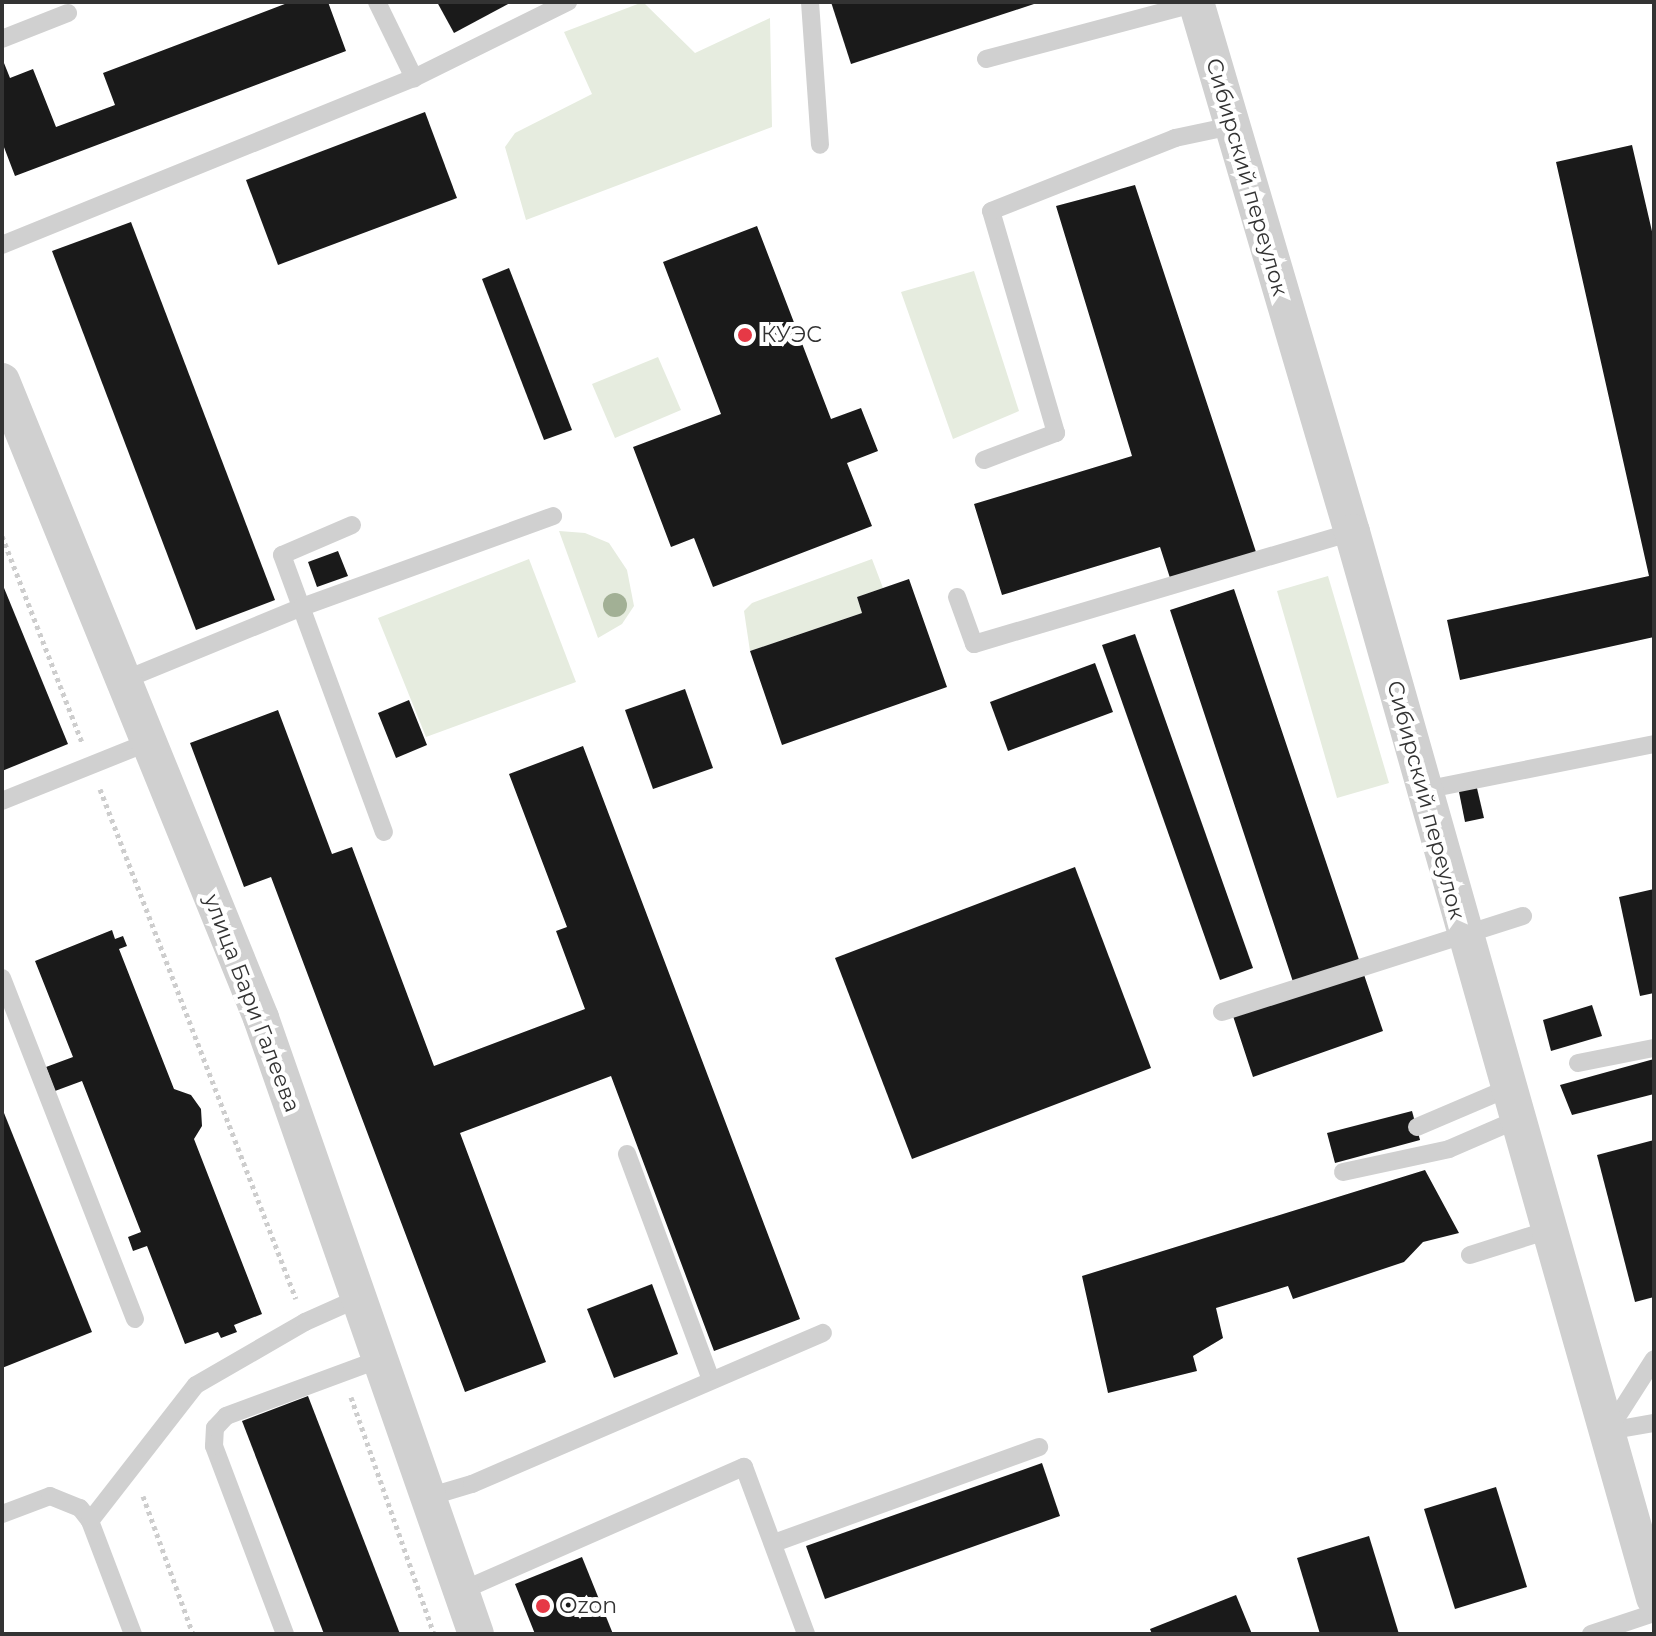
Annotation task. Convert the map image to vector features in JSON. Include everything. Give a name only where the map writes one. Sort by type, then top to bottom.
[{"type":"street","name":"Сибирский переулок","points":[[1196,2],[1352,532],[1511,1104],[1654,1598]]},
{"type":"street","name":"улица Бари Галеева","points":[[2,381],[261,1018],[476,1634]]},
{"type":"lane","points":[[377,2],[414,78]]},
{"type":"lane","points":[[2,245],[414,78],[568,2]]},
{"type":"lane","points":[[810,2],[820,145]]},
{"type":"lane","points":[[986,59],[1196,2]]},
{"type":"lane","points":[[2,39],[68,13]]},
{"type":"lane","points":[[984,460],[1056,433],[991,211],[1175,138],[1232,126]]},
{"type":"lane","points":[[124,680],[302,607],[553,516]]},
{"type":"lane","points":[[352,525],[282,555],[384,832]]},
{"type":"lane","points":[[957,597],[974,644],[1352,532]]},
{"type":"lane","points":[[2,801],[149,742]]},
{"type":"lane","points":[[1424,790],[1654,744]]},
{"type":"lane","points":[[1222,1012],[1523,916]]},
{"type":"lane","points":[[2,978],[135,1319]]},
{"type":"lane","points":[[1578,1063],[1654,1048]]},
{"type":"lane","points":[[1417,1127],[1511,1104]]},
{"type":"lane","points":[[1343,1172],[1449,1149],[1511,1104]]},
{"type":"lane","points":[[627,1154],[711,1380]]},
{"type":"lane","points":[[1470,1255],[1549,1230]]},
{"type":"lane","points":[[90,1521],[196,1385],[305,1322],[359,1298]]},
{"type":"lane","points":[[428,1497],[472,1484],[823,1333]]},
{"type":"lane","points":[[285,1634],[213,1436],[226,1416],[380,1359]]},
{"type":"lane","points":[[1608,1431],[1654,1359]]},
{"type":"lane","points":[[1608,1431],[1654,1423]]},
{"type":"lane","points":[[774,1543],[1039,1447]]},
{"type":"lane","points":[[461,1591],[744,1467],[806,1634]]},
{"type":"lane","points":[[2,1514],[50,1496],[72,1502],[90,1521],[133,1634]]},
{"type":"lane","points":[[1591,1634],[1654,1613]]},
{"type":"path","points":[[2,536],[305,1322]]},
{"type":"path","points":[[342,1373],[434,1634]]},
{"type":"path","points":[[132,1464],[193,1634]]},
{"type":"shaded area","points":[[643,2],[695,53],[770,18],[772,127],[526,220],[505,147],[515,133],[592,94],[564,32]]},
{"type":"shaded area","points":[[974,271],[1019,411],[953,439],[901,292]]},
{"type":"shaded area","points":[[658,357],[681,410],[615,438],[592,384]]},
{"type":"shaded area","points":[[559,531],[585,533],[609,543],[627,570],[634,606],[622,624],[598,638]]},
{"type":"shaded area","points":[[529,559],[576,682],[426,737],[378,618]]},
{"type":"shaded area","points":[[872,559],[883,588],[857,597],[862,613],[750,651],[744,611],[752,603]]},
{"type":"shaded area","points":[[1328,576],[1389,783],[1337,798],[1277,591]]},
{"type":"building","points":[[290,2],[328,2],[346,51],[15,176],[2,142],[2,58],[10,78],[33,69],[56,127],[115,105],[103,73]]},
{"type":"building","points":[[437,2],[512,2],[454,33]]},
{"type":"building","points":[[831,2],[1037,2],[1037,3],[851,64]]},
{"type":"building","points":[[425,112],[457,198],[278,265],[246,180]]},
{"type":"building","points":[[1632,145],[1654,240],[1654,637],[1460,680],[1447,620],[1649,576],[1556,162]]},
{"type":"building","points":[[1135,185],[1256,552],[1170,578],[1160,547],[1002,595],[974,504],[1132,456],[1056,206]]},
{"type":"building","points":[[131,222],[275,600],[196,630],[52,251]]},
{"type":"building","name":"КУЭС","points":[[757,226],[831,419],[861,408],[878,451],[847,463],[872,526],[713,587],[694,538],[671,547],[633,447],[721,414],[663,262]]},
{"type":"building","points":[[509,268],[572,430],[544,440],[482,279]]},
{"type":"building","points":[[338,551],[348,576],[317,587],[308,562]]},
{"type":"building","points":[[909,579],[947,687],[782,745],[750,651],[862,613],[857,597]]},
{"type":"building","points":[[2,583],[68,744],[2,771]]},
{"type":"building","points":[[1234,589],[1383,1031],[1253,1077],[1233,1016],[1297,994],[1170,610]]},
{"type":"building","points":[[1135,634],[1253,968],[1220,980],[1102,645]]},
{"type":"building","points":[[1095,663],[1113,712],[1008,751],[990,702]]},
{"type":"building","points":[[685,689],[713,768],[653,789],[625,710]]},
{"type":"building","points":[[409,700],[427,745],[396,758],[378,713]]},
{"type":"building","points":[[278,710],[332,854],[352,847],[434,1066],[585,1009],[556,931],[567,927],[509,774],[583,746],[800,1319],[714,1351],[611,1076],[460,1133],[546,1362],[465,1392],[271,877],[244,887],[190,743]]},
{"type":"building","points":[[1476,784],[1484,818],[1465,822],[1458,787]]},
{"type":"building","points":[[1075,867],[1151,1068],[912,1159],[835,958]]},
{"type":"building","points":[[1654,889],[1654,993],[1640,996],[1619,897]]},
{"type":"building","points":[[112,930],[115,939],[123,936],[127,946],[119,949],[174,1089],[191,1095],[201,1109],[202,1126],[194,1139],[262,1314],[234,1325],[237,1332],[221,1338],[218,1332],[185,1344],[147,1246],[133,1251],[128,1237],[141,1232],[82,1081],[55,1091],[46,1067],[73,1057],[35,961]]},
{"type":"building","points":[[1592,1005],[1602,1036],[1551,1051],[1543,1020]]},
{"type":"building","points":[[1654,1059],[1654,1094],[1572,1115],[1560,1085]]},
{"type":"building","points":[[2,1108],[92,1332],[2,1368]]},
{"type":"building","points":[[1412,1111],[1420,1140],[1335,1163],[1327,1133]]},
{"type":"building","points":[[1654,1140],[1654,1297],[1635,1302],[1597,1155]]},
{"type":"building","points":[[1425,1170],[1459,1233],[1423,1242],[1404,1262],[1293,1299],[1288,1286],[1216,1308],[1223,1338],[1193,1356],[1197,1371],[1108,1393],[1082,1276]]},
{"type":"building","points":[[652,1284],[678,1354],[614,1378],[587,1309]]},
{"type":"building","points":[[308,1396],[400,1634],[324,1634],[242,1421]]},
{"type":"building","points":[[1042,1463],[1060,1516],[825,1599],[806,1546]]},
{"type":"building","points":[[1496,1487],[1527,1587],[1455,1609],[1424,1509]]},
{"type":"building","points":[[1369,1536],[1399,1634],[1320,1634],[1297,1558]]},
{"type":"building","points":[[582,1557],[613,1634],[535,1634],[515,1584]]},
{"type":"building","points":[[1236,1595],[1252,1634],[1152,1634],[1150,1629]]},
{"type":"place","name":"КУЭС","points":[[745,335]]},
{"type":"place","name":"Ozon","points":[[543,1606]]}]
